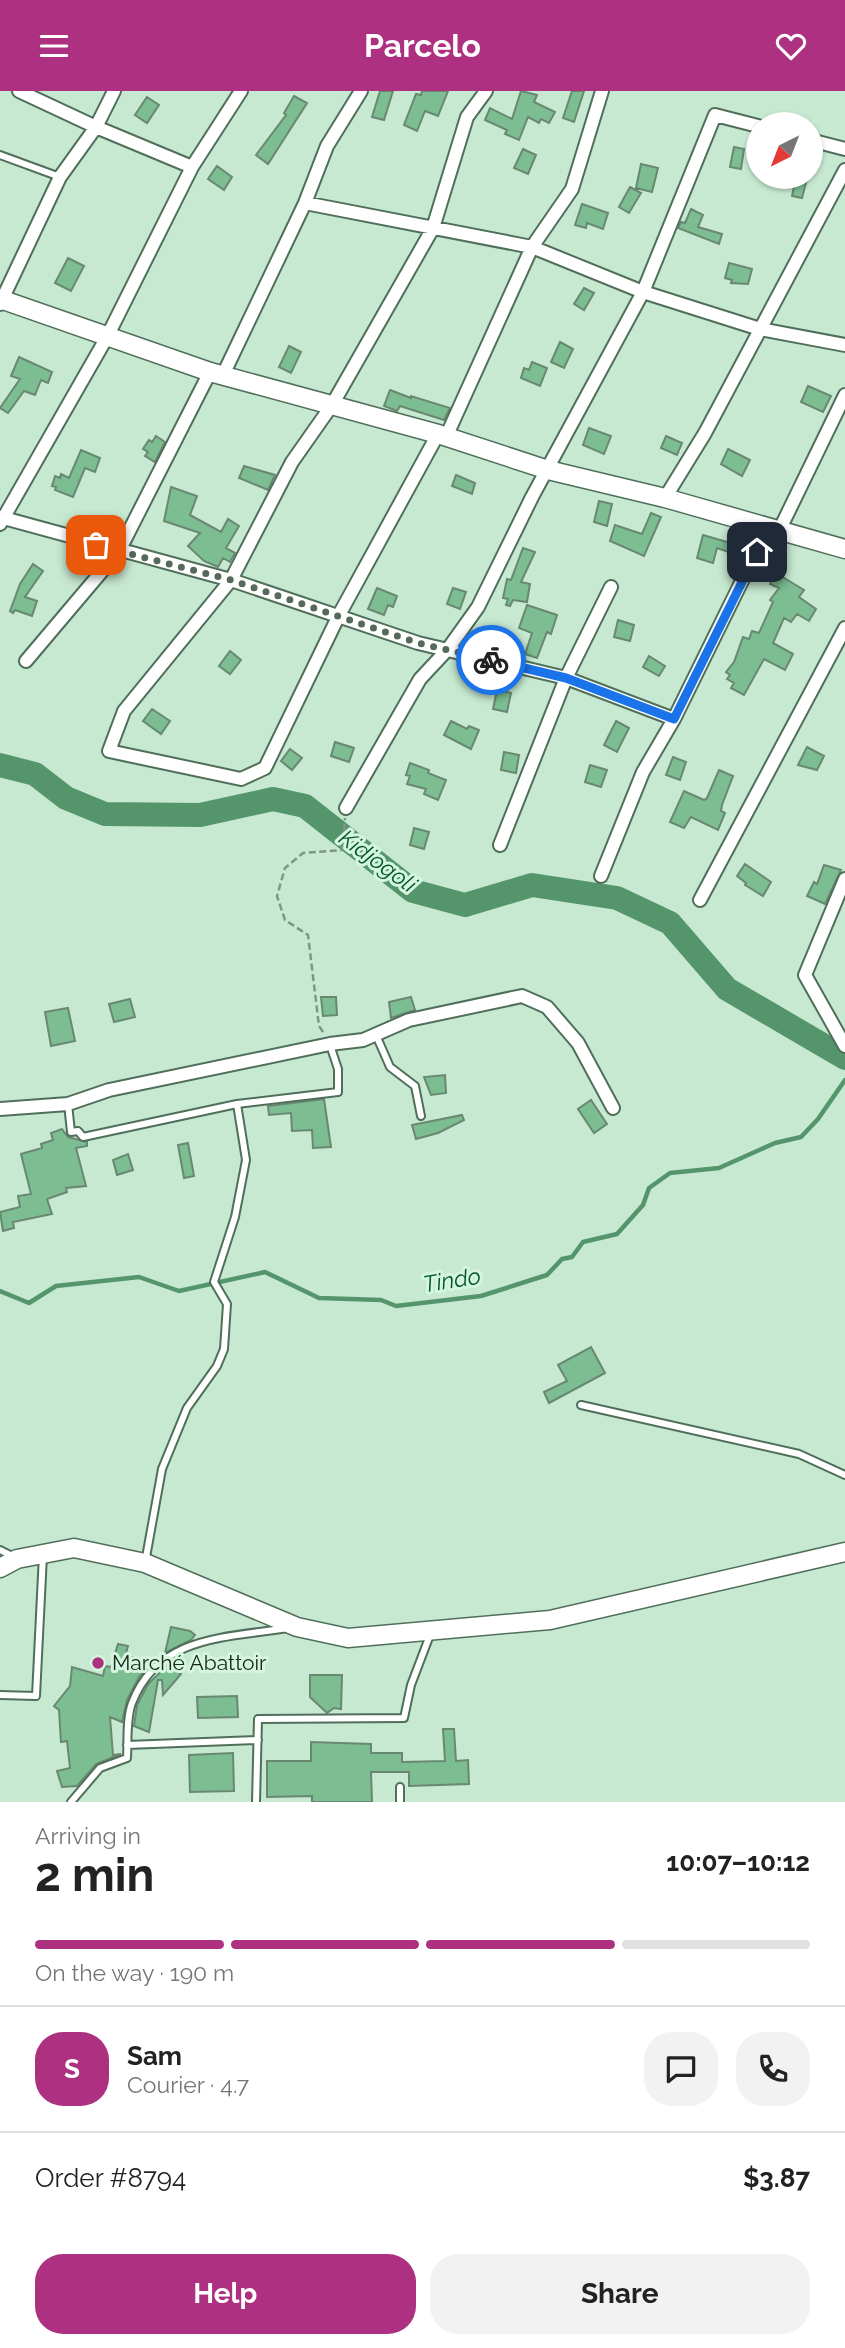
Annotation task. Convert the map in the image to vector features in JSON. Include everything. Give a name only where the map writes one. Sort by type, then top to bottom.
[{"type":"street","points":[[19,91],[192,167]]},
{"type":"street","points":[[114,91],[96,127],[60,177],[1,301],[217,374],[442,436],[548,470],[665,498],[845,549]]},
{"type":"street","points":[[241,91],[192,167],[107,337],[1,520],[231,580],[418,643],[566,678],[674,719]]},
{"type":"street","points":[[26,661],[118,551],[217,374],[304,203],[327,146],[361,91]]},
{"type":"street","points":[[486,91],[467,117],[433,228],[332,405],[292,462],[231,580],[124,711],[109,751],[241,779],[265,768],[339,615],[442,436],[532,247],[572,189],[602,91]]},
{"type":"street","points":[[346,808],[420,679],[449,649],[478,607],[532,497],[643,292],[715,115],[746,123]]},
{"type":"street","points":[[823,143],[845,149]]},
{"type":"street","points":[[665,498],[705,433],[845,170]]},
{"type":"street","points":[[304,203],[532,247],[643,292],[760,329],[845,345]]},
{"type":"street","points":[[601,876],[643,772],[674,719],[845,395]]},
{"type":"street","points":[[500,845],[566,678],[611,587]]},
{"type":"street","points":[[700,900],[845,628]]},
{"type":"street","points":[[845,879],[840,900],[805,975],[845,1045]]},
{"type":"street","points":[[0,1109],[68,1104],[109,1090],[330,1044],[363,1040],[409,1020],[522,996],[548,1007],[578,1043],[613,1108]]},
{"type":"street","points":[[0,1568],[17,1559],[74,1548],[145,1563],[297,1627],[348,1638],[550,1621],[845,1552]]},
{"type":"lane","points":[[0,155],[60,177]]},
{"type":"lane","points":[[376,1035],[390,1067],[415,1086],[421,1116]]},
{"type":"lane","points":[[68,1104],[71,1132],[78,1132],[83,1137],[237,1104],[338,1092],[338,1069],[330,1044]]},
{"type":"lane","points":[[145,1563],[162,1469],[187,1408],[216,1366],[224,1349],[227,1304],[214,1282],[235,1217],[246,1160],[237,1104]]},
{"type":"lane","points":[[581,1405],[799,1454],[845,1475]]},
{"type":"lane","points":[[0,1550],[17,1559]]},
{"type":"lane","points":[[0,1695],[36,1696],[43,1553]]},
{"type":"lane","points":[[71,1802],[100,1768],[127,1758],[131,1705],[147,1673],[170,1653],[203,1642],[297,1627]]},
{"type":"lane","points":[[256,1802],[258,1719],[404,1718],[411,1685],[432,1632]]},
{"type":"lane","points":[[127,1745],[258,1740]]},
{"type":"lane","points":[[400,1787],[400,1802]]},
{"type":"path","points":[[330,1044],[319,1026],[308,936],[285,920],[277,896],[285,868],[303,853],[342,851],[346,808]]},
{"type":"building","points":[[380,91],[393,91],[384,120],[372,117]]},
{"type":"building","points":[[422,91],[448,91],[438,116],[425,111],[417,131],[404,125],[416,94],[421,95]]},
{"type":"building","points":[[521,91],[537,95],[534,102],[555,112],[549,123],[541,119],[539,123],[528,117],[519,140],[505,134],[507,130],[485,120],[490,108],[512,119]]},
{"type":"building","points":[[572,91],[584,91],[574,122],[563,118]]},
{"type":"building","points":[[294,96],[307,103],[268,164],[256,155],[286,115],[284,113]]},
{"type":"building","points":[[147,97],[159,105],[147,123],[135,115]]},
{"type":"building","points":[[734,147],[744,149],[741,169],[730,167]]},
{"type":"building","points":[[523,149],[536,155],[528,174],[514,168]]},
{"type":"building","points":[[641,164],[658,168],[652,192],[636,188]]},
{"type":"building","points":[[217,166],[232,177],[224,190],[208,179]]},
{"type":"building","points":[[630,187],[641,193],[629,213],[619,207]]},
{"type":"building","points":[[793,189],[804,189],[802,198],[792,196]]},
{"type":"building","points":[[582,204],[608,213],[603,229],[587,223],[586,228],[575,225]]},
{"type":"building","points":[[691,209],[703,215],[698,227],[722,234],[719,244],[678,228],[681,222],[685,223]]},
{"type":"building","points":[[68,258],[84,266],[71,291],[55,283]]},
{"type":"building","points":[[729,263],[752,269],[748,284],[731,283],[732,280],[725,278]]},
{"type":"building","points":[[584,288],[594,293],[584,310],[574,304]]},
{"type":"building","points":[[560,342],[573,349],[564,368],[551,362]]},
{"type":"building","points":[[289,346],[301,352],[291,373],[279,367]]},
{"type":"building","points":[[19,357],[52,372],[48,383],[41,380],[35,395],[24,391],[8,413],[0,408],[20,379],[11,376]]},
{"type":"building","points":[[532,362],[547,368],[540,386],[521,378],[524,368],[529,370]]},
{"type":"building","points":[[808,386],[831,396],[823,412],[801,402]]},
{"type":"building","points":[[390,390],[450,408],[444,420],[400,406],[397,411],[384,406]]},
{"type":"building","points":[[589,428],[611,436],[604,454],[583,445]]},
{"type":"building","points":[[156,436],[165,442],[155,462],[145,456],[148,452],[143,449],[149,440],[152,442]]},
{"type":"building","points":[[666,436],[682,443],[677,455],[661,448]]},
{"type":"building","points":[[728,449],[750,460],[742,476],[721,464]]},
{"type":"building","points":[[81,450],[100,458],[95,472],[85,468],[73,497],[55,490],[56,487],[52,486],[55,476],[60,478],[61,474],[69,478]]},
{"type":"building","points":[[244,466],[275,475],[268,490],[239,478]]},
{"type":"building","points":[[456,475],[475,483],[472,494],[452,486]]},
{"type":"building","points":[[171,487],[197,496],[190,515],[221,532],[228,519],[239,526],[226,548],[235,553],[230,562],[223,558],[218,567],[204,561],[188,546],[200,533],[164,521]]},
{"type":"building","points":[[599,501],[612,504],[607,526],[594,522]]},
{"type":"building","points":[[651,513],[661,517],[644,556],[610,541],[615,525],[642,534]]},
{"type":"building","points":[[703,535],[744,547],[740,556],[717,548],[713,563],[697,558]]},
{"type":"building","points":[[523,548],[535,552],[521,582],[530,584],[527,602],[513,600],[510,606],[506,605],[508,599],[503,598],[507,579],[511,580]]},
{"type":"building","points":[[33,564],[43,571],[25,597],[37,601],[32,616],[15,610],[13,613],[10,611],[20,584]]},
{"type":"building","points":[[776,573],[804,590],[799,597],[816,609],[809,621],[797,614],[791,622],[784,618],[773,643],[793,654],[785,670],[764,659],[744,695],[731,688],[734,683],[727,679],[730,675],[726,672],[734,662],[743,637],[749,639],[752,631],[759,633],[773,602],[770,600],[779,588],[770,584]]},
{"type":"building","points":[[377,588],[397,596],[393,607],[388,605],[384,615],[368,609]]},
{"type":"building","points":[[453,588],[466,592],[460,609],[447,604]]},
{"type":"building","points":[[527,605],[557,615],[551,634],[547,632],[537,658],[525,654],[532,633],[519,628]]},
{"type":"building","points":[[618,620],[634,625],[630,641],[614,637]]},
{"type":"building","points":[[230,651],[241,660],[230,674],[219,666]]},
{"type":"building","points":[[649,656],[665,666],[659,676],[643,667]]},
{"type":"building","points":[[497,690],[511,693],[507,712],[493,709]]},
{"type":"building","points":[[152,709],[170,721],[161,734],[143,721]]},
{"type":"building","points":[[451,721],[467,729],[469,726],[479,730],[471,749],[444,735]]},
{"type":"building","points":[[616,721],[629,728],[617,752],[604,745]]},
{"type":"building","points":[[335,742],[354,748],[349,762],[331,756]]},
{"type":"building","points":[[807,747],[824,756],[817,770],[798,765]]},
{"type":"building","points":[[290,749],[302,758],[292,770],[281,761]]},
{"type":"building","points":[[504,752],[519,755],[516,773],[501,770]]},
{"type":"building","points":[[673,757],[686,762],[680,780],[666,775]]},
{"type":"building","points":[[410,763],[446,780],[438,800],[424,794],[426,789],[407,784],[410,776],[406,775]]},
{"type":"building","points":[[590,765],[607,770],[601,787],[585,782]]},
{"type":"building","points":[[719,770],[733,776],[722,805],[721,811],[725,813],[718,830],[691,817],[684,828],[670,822],[684,791],[704,800]]},
{"type":"building","points":[[414,828],[429,832],[424,849],[410,845]]},
{"type":"building","points":[[745,864],[771,882],[763,896],[745,885],[737,876]]},
{"type":"building","points":[[824,865],[841,870],[825,904],[807,896],[814,882],[817,884]]},
{"type":"building","points":[[321,997],[336,997],[337,1015],[323,1016]]},
{"type":"building","points":[[411,997],[415,1010],[391,1018],[389,1002]]},
{"type":"building","points":[[130,999],[135,1017],[114,1022],[109,1004]]},
{"type":"building","points":[[68,1008],[75,1041],[51,1046],[45,1012]]},
{"type":"building","points":[[445,1075],[446,1093],[431,1095],[424,1077]]},
{"type":"building","points":[[324,1099],[331,1147],[313,1148],[312,1130],[292,1131],[291,1113],[269,1115],[268,1106]]},
{"type":"building","points":[[591,1100],[607,1124],[594,1133],[578,1109]]},
{"type":"building","points":[[462,1115],[464,1120],[438,1133],[416,1139],[412,1125]]},
{"type":"building","points":[[62,1129],[68,1137],[87,1142],[87,1146],[76,1148],[86,1186],[66,1188],[67,1192],[47,1199],[52,1214],[13,1222],[14,1228],[3,1231],[0,1212],[20,1207],[18,1196],[31,1194],[21,1154],[42,1148],[41,1144],[53,1140],[51,1133]]},
{"type":"building","points":[[188,1143],[194,1176],[184,1178],[178,1145]]},
{"type":"building","points":[[128,1154],[133,1170],[117,1175],[113,1160]]},
{"type":"building","points":[[591,1347],[605,1373],[549,1403],[544,1392],[567,1381],[558,1365]]},
{"type":"building","points":[[171,1627],[190,1631],[195,1635],[191,1640],[165,1653]]},
{"type":"building","points":[[118,1644],[128,1646],[125,1656],[153,1661],[139,1677],[127,1700],[122,1722],[110,1717],[113,1755],[121,1754],[96,1764],[77,1786],[62,1787],[57,1771],[70,1768],[67,1741],[61,1742],[59,1710],[54,1706],[70,1686],[72,1667],[103,1676],[105,1666],[111,1667]]},
{"type":"building","points":[[169,1664],[181,1674],[163,1695],[162,1680],[158,1680],[149,1732],[134,1726],[137,1705],[148,1684]]},
{"type":"building","points":[[310,1675],[342,1675],[341,1709],[334,1708],[327,1713],[310,1697]]},
{"type":"building","points":[[237,1696],[238,1717],[198,1718],[197,1697]]},
{"type":"building","points":[[443,1729],[454,1729],[456,1761],[468,1760],[469,1784],[409,1786],[409,1772],[371,1772],[372,1802],[312,1802],[312,1796],[267,1797],[267,1761],[311,1761],[311,1742],[371,1744],[371,1753],[402,1753],[402,1762],[445,1761]]},
{"type":"building","points":[[233,1753],[234,1791],[190,1792],[189,1755]]},
{"type":"waterway","name":"Kidjogoli","points":[[0,765],[35,774],[66,798],[105,814],[200,815],[273,799],[305,806],[413,891],[465,905],[532,885],[617,898],[670,923],[727,989],[845,1058]]},
{"type":"waterway","name":"Tindo","points":[[0,1291],[29,1303],[56,1286],[139,1277],[179,1291],[265,1272],[319,1298],[381,1300],[396,1306],[481,1296],[547,1275],[562,1259],[572,1257],[583,1242],[617,1234],[643,1205],[649,1188],[670,1173],[719,1168],[775,1143],[801,1137],[818,1119],[845,1080]]},
{"type":"way so far","points":[[96,545],[231,580],[418,643],[491,660]]},
{"type":"place","name":"Marché Abattoir","points":[[98,1663]]},
{"type":"route","points":[[491,660],[566,678],[674,719],[757,552]]}]
